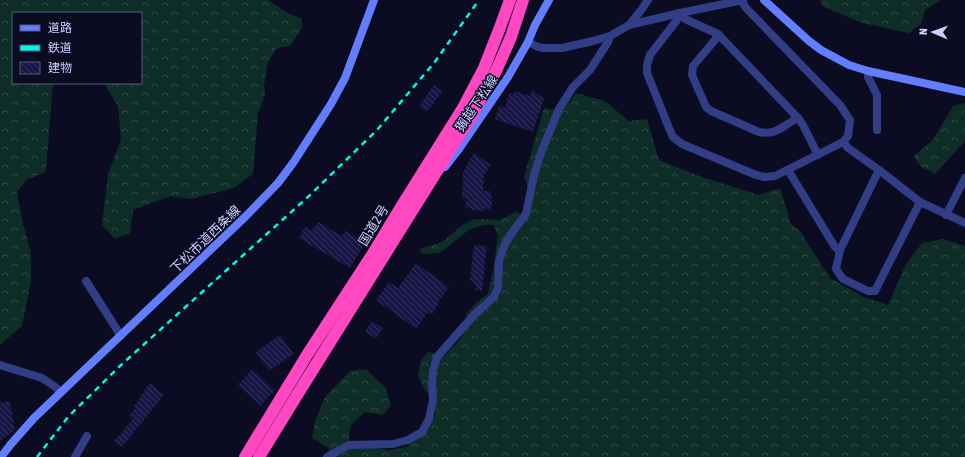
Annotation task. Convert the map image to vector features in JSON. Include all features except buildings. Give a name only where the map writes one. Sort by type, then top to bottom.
[{"type":"highway","name":"国道2号","points":[[245,457],[307,355],[372,255],[463,108],[484,68],[500,30],[510,0]]},
{"type":"highway","name":"国道2号","points":[[260,457],[472,115],[496,71],[511,37],[523,0]]},
{"type":"street","name":"下松市道西条線","points":[[1,457],[34,418],[245,217],[278,183],[293,163],[331,104],[345,78],[374,0]]},
{"type":"street","name":"獺越下松線","points":[[412,212],[459,149],[508,77],[528,42],[535,25],[549,0]]},
{"type":"street","points":[[629,25],[648,0]]},
{"type":"street","points":[[528,42],[543,48],[562,48],[610,36],[629,25],[680,13],[742,0],[746,8],[840,106],[850,120],[848,136],[843,142],[776,176],[765,177],[756,175],[682,144],[673,137],[647,73],[647,65],[650,55],[677,20],[680,13]]},
{"type":"street","points":[[764,0],[808,41],[849,65],[868,71],[965,92]]},
{"type":"street","points":[[680,13],[685,19],[718,34],[798,118],[818,155]]},
{"type":"street","points":[[718,34],[715,40],[693,66],[692,75],[706,108],[759,132],[768,134],[779,130],[798,118]]},
{"type":"street","points":[[327,457],[349,445],[392,444],[408,440],[422,432],[429,419],[433,400],[433,371],[437,358],[474,315],[494,297],[498,288],[500,261],[504,246],[526,214],[534,175],[542,150],[559,109],[573,87],[590,70],[608,42],[610,36]]},
{"type":"street","points":[[868,71],[868,77],[877,95],[877,130]]},
{"type":"street","points":[[843,142],[848,148],[920,202],[965,223]]},
{"type":"street","points":[[788,170],[835,247],[840,250]]},
{"type":"street","points":[[879,170],[840,250],[836,269],[843,280],[868,291],[875,291],[920,202]]},
{"type":"street","points":[[946,214],[965,178]]},
{"type":"street","points":[[86,281],[121,336]]},
{"type":"street","points":[[0,365],[42,378],[62,392]]},
{"type":"street","points":[[75,457],[87,436]]},
{"type":"green space","points":[[0,0],[268,0],[286,12],[302,19],[302,28],[290,46],[277,48],[268,62],[264,86],[265,95],[258,113],[253,174],[234,188],[191,199],[171,196],[133,210],[130,233],[115,239],[102,225],[108,174],[121,140],[118,106],[105,84],[142,84],[142,12],[12,12],[12,84],[53,84],[46,172],[26,180],[17,192],[23,224],[31,252],[31,281],[22,326],[0,344]]},
{"type":"green space","points":[[819,0],[941,0],[925,10],[921,24],[909,33],[862,23],[824,7]]},
{"type":"green space","points":[[576,93],[605,101],[629,121],[647,119],[659,160],[696,175],[759,195],[780,188],[791,224],[800,231],[830,278],[864,297],[888,305],[906,264],[922,243],[943,239],[965,246],[965,457],[328,457],[329,448],[312,438],[315,421],[325,397],[350,371],[366,369],[386,388],[391,406],[383,415],[365,412],[351,425],[349,439],[356,448],[373,447],[388,450],[406,447],[425,433],[435,416],[436,401],[425,390],[418,375],[421,361],[428,352],[444,356],[459,341],[468,326],[466,314],[477,302],[488,294],[498,236],[494,225],[484,225],[470,229],[440,253],[422,254],[420,249],[442,242],[464,224],[475,219],[501,220],[515,212],[528,217],[532,196],[524,177],[544,108],[562,111]]},
{"type":"green space","points":[[965,103],[965,141],[935,174],[920,166],[914,156],[933,140],[953,106]]},
{"type":"railway","points":[[37,457],[68,417],[121,365],[309,196],[377,130],[434,63],[479,0]]}]
